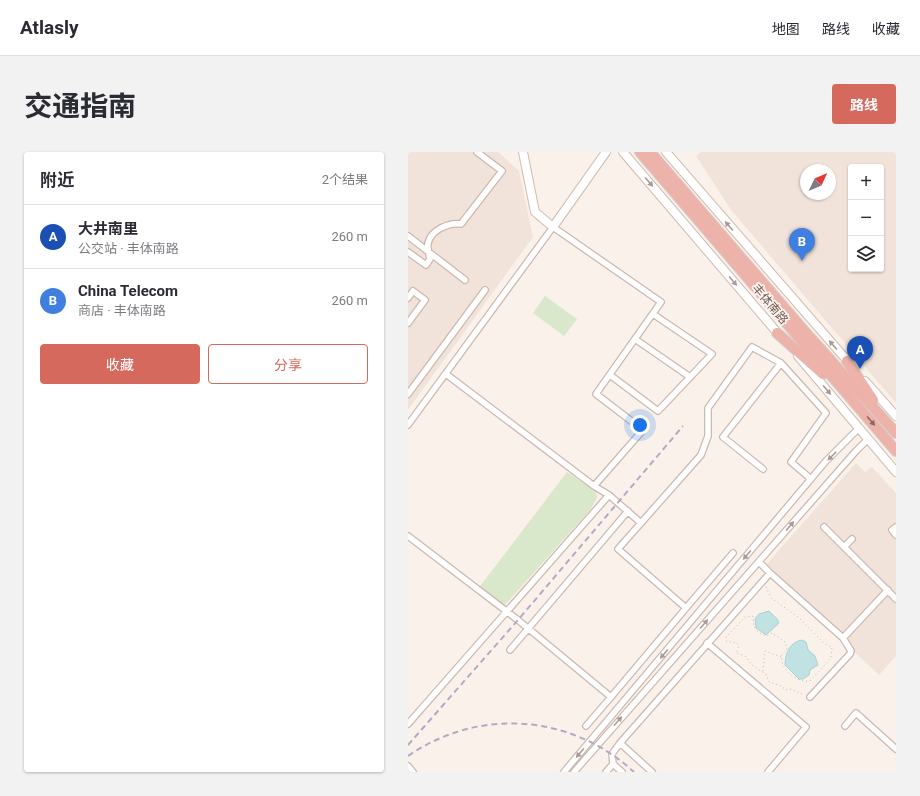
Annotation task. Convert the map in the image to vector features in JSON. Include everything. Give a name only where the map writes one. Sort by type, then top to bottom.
[{"type":"highway","name":"丰体南路","points":[[640,152],[803,336],[894,431]]},
{"type":"highway","name":"丰体南路","points":[[650,152],[803,336],[857,405],[896,451]]},
{"type":"highway","points":[[777,333],[857,405]]},
{"type":"highway","points":[[847,361],[894,431]]},
{"type":"street","points":[[408,252],[426,265],[430,259],[428,245],[434,233],[448,224],[461,224],[502,171],[477,152]]},
{"type":"street","points":[[523,152],[535,212],[553,227],[661,302],[596,394],[643,430],[594,486]]},
{"type":"street","points":[[408,425],[606,152]]},
{"type":"street","name":"丰体南路","points":[[623,152],[896,472]]},
{"type":"street","name":"丰体南路","points":[[666,152],[896,416]]},
{"type":"street","points":[[408,236],[465,280]]},
{"type":"street","points":[[408,394],[484,290]]},
{"type":"street","points":[[408,298],[413,291],[425,300],[408,323]]},
{"type":"street","points":[[610,375],[658,411],[712,354],[653,314]]},
{"type":"street","points":[[635,339],[690,377]]},
{"type":"street","points":[[686,608],[618,548],[701,455],[708,436],[708,408],[752,347],[781,363],[826,413],[791,462],[811,480]]},
{"type":"street","points":[[763,469],[723,437],[781,363]]},
{"type":"street","points":[[446,374],[594,486],[610,495],[641,523]]},
{"type":"street","points":[[564,772],[811,480],[859,428]]},
{"type":"street","points":[[574,772],[868,439]]},
{"type":"street","points":[[408,724],[610,495]]},
{"type":"street","points":[[510,650],[628,511]]},
{"type":"street","points":[[824,527],[896,599]]},
{"type":"street","points":[[896,527],[892,530],[896,535]]},
{"type":"street","points":[[408,536],[528,628],[611,697]]},
{"type":"street","points":[[844,547],[852,539]]},
{"type":"street","points":[[586,726],[733,553]]},
{"type":"street","points":[[758,562],[843,638],[851,651],[850,654],[810,698]]},
{"type":"street","points":[[622,772],[613,764],[612,754],[620,743],[770,573]]},
{"type":"street","points":[[843,638],[888,590]]},
{"type":"street","points":[[707,643],[806,727],[768,772]]},
{"type":"street","points":[[846,726],[856,713],[896,749]]},
{"type":"street","points":[[620,743],[652,772]]},
{"type":"street","points":[[606,772],[613,764]]},
{"type":"street","points":[[408,766],[413,772]]},
{"type":"path","points":[[760,583],[768,590],[771,598],[798,617],[825,644],[832,647],[831,658],[810,681],[799,680],[783,668],[782,657],[787,649],[785,642],[772,633],[767,636],[758,633],[754,628],[754,616],[745,617],[726,637],[726,640],[738,643],[739,646],[736,653],[745,656],[753,666],[766,674],[769,682],[786,690],[791,689],[810,698]]},
{"type":"path","points":[[763,672],[765,651],[782,657]]},
{"type":"shaded area","points":[[408,152],[498,152],[519,171],[533,237],[408,410]]},
{"type":"shaded area","points":[[701,152],[896,152],[896,403],[731,210],[696,156]]},
{"type":"shaded area","points":[[856,463],[865,472],[872,467],[896,493],[896,656],[879,675],[764,567]]},
{"type":"green space","points":[[545,296],[577,319],[564,336],[533,313]]},
{"type":"green space","points":[[567,472],[596,492],[597,498],[590,510],[503,607],[478,589]]},
{"type":"water","points":[[769,611],[779,623],[766,635],[756,628],[755,619],[759,614]]},
{"type":"water","points":[[802,640],[806,642],[808,650],[815,656],[818,665],[810,670],[809,675],[803,679],[799,679],[785,665],[785,661],[787,652],[791,646]]},
{"type":"railway","points":[[408,745],[518,620],[683,426]]},
{"type":"railway","points":[[408,756],[436,740],[464,730],[494,724],[524,724],[554,729],[582,738],[609,753],[634,772]]},
{"type":"place","name":"China Telecom","points":[[802,261]]},
{"type":"place","name":"大井南里","points":[[860,369]]}]
